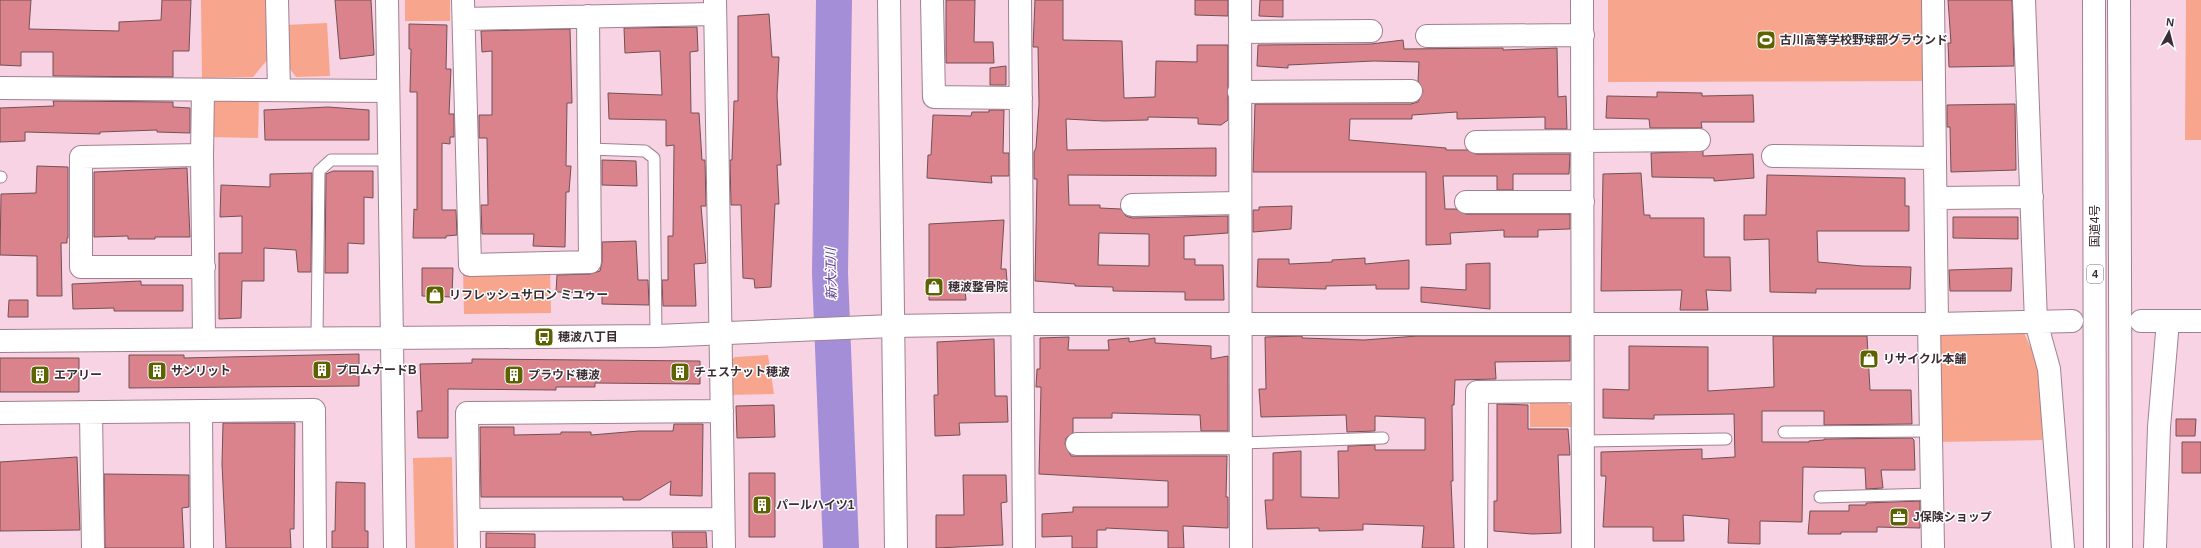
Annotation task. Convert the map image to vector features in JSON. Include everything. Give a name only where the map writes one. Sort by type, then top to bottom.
[{"type":"main road","points":[[277,0],[279,90]]},
{"type":"main road","points":[[388,0],[395,548]]},
{"type":"main road","points":[[889,0],[896,548]]},
{"type":"main road","points":[[932,0],[934,97],[1021,98]]},
{"type":"main road","points":[[1020,0],[1024,548]]},
{"type":"main road","points":[[1240,0],[1239,324],[1241,548]]},
{"type":"main road","points":[[1582,0],[1583,548]]},
{"type":"main road","points":[[1933,0],[1936,198],[1931,432],[1933,548]]},
{"type":"main road","points":[[2024,0],[2036,322],[2049,369],[2063,548]]},
{"type":"main road","name":"国道4号","points":[[2094,0],[2095,548]]},
{"type":"main road","name":"国道4号","points":[[2119,0],[2121,548]]},
{"type":"main road","points":[[588,16],[590,262],[470,265],[464,10],[588,16],[715,7],[719,335],[722,410],[724,548]]},
{"type":"main road","points":[[1240,32],[1371,31]]},
{"type":"main road","points":[[1427,36],[1582,35]]},
{"type":"main road","points":[[0,88],[388,91]]},
{"type":"main road","points":[[203,90],[202,155],[204,339]]},
{"type":"main road","points":[[1240,92],[1411,91]]},
{"type":"main road","points":[[1476,142],[1699,140]]},
{"type":"main road","points":[[202,155],[80,157],[81,267],[204,267]]},
{"type":"main road","points":[[1773,156],[1935,158]]},
{"type":"main road","points":[[1936,198],[2032,197]]},
{"type":"main road","points":[[1466,202],[1583,202]]},
{"type":"main road","points":[[1132,205],[1239,203]]},
{"type":"main road","points":[[2141,320],[2201,321]]},
{"type":"main road","points":[[0,341],[719,335],[892,326],[1023,324],[1933,324],[2072,321]]},
{"type":"main road","points":[[2155,548],[2159,427],[2168,321]]},
{"type":"main road","points":[[1476,548],[1477,392],[1582,391]]},
{"type":"main road","points":[[0,413],[314,410],[315,548]]},
{"type":"main road","points":[[469,548],[467,413],[722,410]]},
{"type":"main road","points":[[201,411],[202,548]]},
{"type":"main road","points":[[91,412],[93,548]]},
{"type":"main road","points":[[1077,444],[1240,443]]},
{"type":"main road","points":[[469,520],[723,519]]},
{"type":"lane","points":[[589,149],[645,151],[654,158],[656,336]]},
{"type":"lane","points":[[318,338],[319,171],[331,160],[389,160]]},
{"type":"lane","points":[[1784,432],[1931,432]]},
{"type":"lane","points":[[1240,443],[1383,438]]},
{"type":"lane","points":[[1582,441],[1726,439]]},
{"type":"lane","points":[[1820,497],[1932,494]]},
{"type":"shaded area","points":[[201,0],[266,0],[268,59],[253,77],[202,78]]},
{"type":"shaded area","points":[[405,0],[450,0],[450,21],[405,21]]},
{"type":"shaded area","name":"古川高等学校野球部グラウンド","points":[[1608,0],[1923,0],[1924,81],[1608,82]]},
{"type":"shaded area","points":[[2186,0],[2201,0],[2201,140],[2185,140]]},
{"type":"shaded area","points":[[327,23],[330,76],[296,77],[287,65],[285,25]]},
{"type":"shaded area","points":[[217,95],[259,96],[258,138],[208,137],[208,102]]},
{"type":"shaded area","points":[[463,269],[550,269],[551,313],[464,314]]},
{"type":"shaded area","points":[[1934,333],[2024,333],[2041,370],[2042,440],[1938,442]]},
{"type":"shaded area","points":[[768,355],[774,394],[727,395],[727,364],[735,357]]},
{"type":"shaded area","points":[[1530,397],[1561,397],[1571,406],[1571,427],[1530,427]]},
{"type":"shaded area","points":[[452,457],[454,548],[415,548],[413,458]]},
{"type":"building","points":[[0,0],[31,0],[29,29],[119,31],[119,22],[161,20],[162,0],[191,0],[189,51],[173,51],[173,77],[53,76],[53,52],[21,52],[21,66],[0,65]]},
{"type":"building","points":[[335,0],[371,0],[374,55],[340,59]]},
{"type":"building","points":[[946,0],[975,0],[974,42],[993,42],[994,63],[946,63]]},
{"type":"building","points":[[1035,0],[1063,0],[1063,40],[1122,41],[1124,98],[1155,97],[1156,61],[1197,62],[1197,45],[1228,45],[1228,120],[1221,125],[1198,124],[1198,118],[1148,117],[1148,120],[1104,121],[1066,119],[1067,150],[1216,148],[1216,176],[1068,175],[1069,205],[1100,205],[1100,208],[1121,209],[1126,216],[1132,218],[1228,216],[1228,233],[1184,236],[1184,259],[1195,259],[1195,265],[1223,265],[1224,300],[1185,300],[1185,292],[1113,291],[1113,287],[1075,286],[1075,284],[1035,281],[1037,179],[1034,179],[1034,152],[1036,148],[1039,104],[1038,47],[1033,47]],"holes":[[[1099,233],[1149,234],[1149,266],[1098,265]]]},
{"type":"building","points":[[1195,0],[1228,0],[1228,16],[1195,15]]},
{"type":"building","points":[[1260,0],[1283,0],[1283,17],[1259,16]]},
{"type":"building","points":[[1948,0],[2012,0],[2014,66],[1949,67],[1948,43],[1951,43]]},
{"type":"building","points":[[769,14],[772,57],[779,57],[777,96],[781,165],[777,165],[779,204],[775,204],[771,287],[755,288],[754,279],[743,278],[741,205],[731,205],[730,160],[732,160],[734,101],[738,101],[738,16]]},
{"type":"building","points":[[409,24],[447,25],[446,69],[451,69],[449,114],[454,114],[454,137],[450,137],[450,144],[442,143],[442,210],[456,210],[457,235],[446,236],[446,238],[413,238],[414,209],[417,210],[417,92],[410,92],[411,49],[409,49]]},
{"type":"building","points":[[697,27],[698,51],[690,52],[691,113],[699,113],[702,160],[705,160],[706,206],[701,206],[706,263],[694,264],[696,306],[663,306],[662,280],[668,280],[668,236],[673,236],[674,145],[666,146],[666,120],[609,119],[608,93],[662,95],[660,51],[625,53],[624,28]]},
{"type":"building","points":[[570,29],[572,103],[567,103],[566,166],[571,166],[569,192],[566,192],[565,247],[533,246],[534,234],[482,234],[481,205],[488,205],[487,138],[479,138],[479,115],[492,115],[492,51],[482,52],[481,31]]},
{"type":"building","points":[[1403,40],[1404,49],[1503,48],[1503,50],[1557,48],[1558,97],[1566,96],[1567,129],[1545,129],[1545,117],[1457,119],[1457,112],[1412,115],[1412,119],[1350,119],[1349,140],[1446,148],[1446,150],[1467,150],[1476,154],[1570,154],[1569,174],[1513,174],[1513,190],[1497,190],[1497,176],[1443,176],[1445,209],[1456,209],[1466,214],[1570,214],[1570,229],[1538,230],[1538,237],[1504,237],[1504,230],[1450,233],[1451,244],[1426,245],[1426,172],[1253,172],[1255,104],[1411,104],[1418,102],[1423,91],[1418,81],[1419,62],[1374,61],[1288,65],[1288,68],[1257,66],[1258,45],[1371,44]]},
{"type":"building","points":[[1006,66],[1006,85],[990,85],[990,68]]},
{"type":"building","points":[[1657,92],[1702,93],[1702,96],[1753,95],[1754,122],[1701,122],[1702,128],[1650,128],[1649,119],[1606,118],[1607,96],[1657,97]]},
{"type":"building","points":[[53,101],[173,102],[173,107],[190,108],[190,133],[157,132],[157,130],[100,132],[100,134],[25,132],[25,141],[0,142],[0,108],[54,106]]},
{"type":"building","points":[[2015,104],[2016,170],[1951,172],[1950,127],[1947,127],[1947,105]]},
{"type":"building","points":[[328,107],[369,110],[369,140],[265,140],[264,110]]},
{"type":"building","points":[[989,110],[1004,110],[1003,153],[1009,153],[1009,176],[991,176],[992,183],[927,178],[928,155],[931,155],[933,115],[971,116],[972,112],[989,112]]},
{"type":"building","points":[[1703,151],[1703,156],[1753,154],[1754,178],[1714,181],[1714,178],[1652,177],[1651,153]]},
{"type":"building","points":[[602,160],[636,161],[637,186],[602,185]]},
{"type":"building","points":[[37,166],[68,167],[68,238],[67,243],[61,243],[62,296],[37,296],[37,256],[0,255],[1,194],[36,193]]},
{"type":"building","points":[[187,168],[190,237],[128,239],[128,236],[94,237],[94,172]]},
{"type":"building","points":[[333,171],[373,171],[373,198],[364,197],[364,244],[348,243],[348,273],[325,273],[326,174]]},
{"type":"building","points":[[312,173],[311,272],[298,272],[296,250],[264,248],[264,281],[242,281],[241,318],[219,319],[219,253],[242,253],[242,216],[220,217],[221,185],[270,187],[270,174]]},
{"type":"building","points":[[1641,173],[1644,215],[1650,215],[1650,218],[1704,218],[1704,257],[1730,257],[1731,291],[1706,290],[1708,310],[1680,310],[1682,290],[1601,291],[1603,174]]},
{"type":"building","points":[[1767,175],[1905,178],[1905,206],[1909,206],[1909,231],[1817,231],[1818,262],[1863,266],[1911,267],[1910,289],[1816,289],[1816,293],[1770,292],[1769,239],[1744,240],[1744,215],[1766,215]]},
{"type":"building","points":[[1292,206],[1291,229],[1253,232],[1253,210],[1259,210],[1259,207]]},
{"type":"building","points":[[1953,217],[2018,217],[2018,239],[1953,238]]},
{"type":"building","points":[[1004,220],[1001,269],[1006,269],[1008,292],[965,291],[966,300],[929,300],[929,224]]},
{"type":"building","points":[[636,241],[638,280],[648,280],[649,305],[602,304],[602,293],[556,292],[557,275],[590,274],[600,271],[602,262],[602,242]]},
{"type":"building","points":[[1365,258],[1365,264],[1409,260],[1409,289],[1376,289],[1376,285],[1326,286],[1326,289],[1257,287],[1258,259],[1289,259],[1289,264],[1332,262],[1332,260]]},
{"type":"building","points":[[1490,263],[1490,309],[1421,302],[1421,287],[1466,290],[1466,264]]},
{"type":"building","points":[[422,268],[453,268],[452,297],[422,296]]},
{"type":"building","points":[[2012,268],[2011,291],[1950,291],[1949,270]]},
{"type":"building","points":[[141,281],[141,285],[183,285],[183,311],[114,311],[114,308],[73,309],[72,284]]},
{"type":"building","points":[[9,300],[28,300],[28,317],[8,317]]},
{"type":"building","points":[[1302,336],[1302,338],[1364,340],[1417,336],[1570,336],[1570,361],[1495,362],[1496,379],[1455,380],[1454,405],[1452,405],[1453,481],[1451,481],[1454,548],[1422,548],[1424,526],[1363,524],[1363,530],[1319,531],[1319,528],[1267,529],[1265,500],[1273,500],[1273,453],[1301,451],[1301,497],[1339,498],[1338,451],[1348,451],[1348,446],[1375,445],[1375,450],[1425,450],[1425,418],[1375,416],[1375,431],[1347,432],[1346,415],[1261,417],[1259,389],[1266,389],[1265,337]]},
{"type":"building","points":[[1773,336],[1867,336],[1870,390],[1911,390],[1912,424],[1824,425],[1824,411],[1762,411],[1762,442],[1809,442],[1824,439],[1912,438],[1914,440],[1915,470],[1881,470],[1883,488],[1866,489],[1865,468],[1803,467],[1802,522],[1760,521],[1760,544],[1728,543],[1729,519],[1683,515],[1684,541],[1653,541],[1653,527],[1603,527],[1606,476],[1601,476],[1601,452],[1702,449],[1702,459],[1735,457],[1734,414],[1654,415],[1654,419],[1603,418],[1603,389],[1629,390],[1629,346],[1708,347],[1708,391],[1774,387]]},
{"type":"building","points":[[1069,337],[1068,350],[1109,350],[1108,340],[1129,338],[1129,342],[1155,338],[1155,343],[1211,346],[1211,359],[1228,356],[1228,431],[1201,431],[1200,415],[1112,413],[1112,418],[1073,418],[1073,433],[1066,438],[1065,444],[1071,456],[1227,456],[1226,497],[1228,497],[1228,528],[1183,526],[1184,548],[1168,548],[1168,531],[1106,528],[1106,530],[1097,530],[1097,548],[1072,548],[1072,536],[1042,537],[1042,514],[1073,512],[1073,507],[1168,507],[1168,481],[1039,474],[1041,387],[1036,387],[1037,369],[1040,369],[1040,338]]},
{"type":"building","points":[[994,339],[995,396],[1007,396],[1008,422],[959,423],[960,435],[935,436],[934,395],[938,395],[937,342]]},
{"type":"building","points":[[359,354],[359,386],[129,388],[129,355],[184,355],[184,358]]},
{"type":"building","name":"エアリー","points":[[0,358],[79,358],[79,392],[0,392]]},
{"type":"building","points":[[472,359],[700,361],[700,384],[595,383],[595,387],[556,387],[556,390],[448,389],[448,438],[418,438],[417,411],[422,411],[420,364],[472,363]]},
{"type":"building","points":[[1497,404],[1528,405],[1528,429],[1568,429],[1570,455],[1558,455],[1561,533],[1532,534],[1494,531],[1494,501],[1497,501]]},
{"type":"building","points":[[774,405],[775,437],[737,438],[736,406]]},
{"type":"building","points":[[2176,419],[2196,419],[2195,436],[2176,436]]},
{"type":"building","points":[[223,423],[295,423],[294,529],[290,529],[291,548],[226,548],[222,464]]},
{"type":"building","points":[[674,424],[703,424],[702,496],[670,495],[671,481],[640,500],[623,500],[623,497],[481,497],[480,427],[514,427],[514,435],[591,432],[591,435],[639,431],[673,431]]},
{"type":"building","points":[[2182,442],[2201,442],[2201,473],[2182,473]]},
{"type":"building","points":[[77,457],[80,530],[0,531],[0,462]]},
{"type":"building","name":"パールハイツ1","points":[[749,473],[775,473],[775,537],[749,537]]},
{"type":"building","points":[[104,474],[189,475],[189,507],[182,508],[184,548],[105,548]]},
{"type":"building","points":[[963,475],[1006,475],[1007,502],[1001,503],[1003,545],[936,548],[936,515],[964,515]]},
{"type":"building","points":[[336,482],[365,483],[365,531],[368,531],[368,548],[332,548],[332,531],[335,531]]},
{"type":"building","points":[[1920,501],[1920,528],[1877,527],[1877,532],[1808,534],[1810,511],[1849,511],[1849,505]]},
{"type":"building","points":[[672,532],[706,532],[707,548],[673,548]]},
{"type":"building","points":[[486,533],[535,534],[535,548],[486,548]]},
{"type":"waterway","name":"新大江川","points":[[834,0],[830,273],[841,548]]},
{"type":"place","name":"古川高等学校野球部グラウンド","points":[[1766,40]]},
{"type":"place","name":"穂波整骨院","points":[[934,287]]},
{"type":"place","name":"リフレッシュサロン ミユゥー","points":[[435,295]]},
{"type":"place","name":"穂波八丁目","points":[[544,337]]},
{"type":"place","name":"リサイクル本舗","points":[[1869,359]]},
{"type":"place","name":"プロムナードB","points":[[322,370]]},
{"type":"place","name":"サンリット","points":[[157,371]]},
{"type":"place","name":"チェスナット穂波","points":[[680,372]]},
{"type":"place","name":"エアリー","points":[[40,375]]},
{"type":"place","name":"プラウド穂波","points":[[514,375]]},
{"type":"place","name":"パールハイツ1","points":[[762,505]]},
{"type":"place","name":"J保険ショップ","points":[[1899,517]]}]
